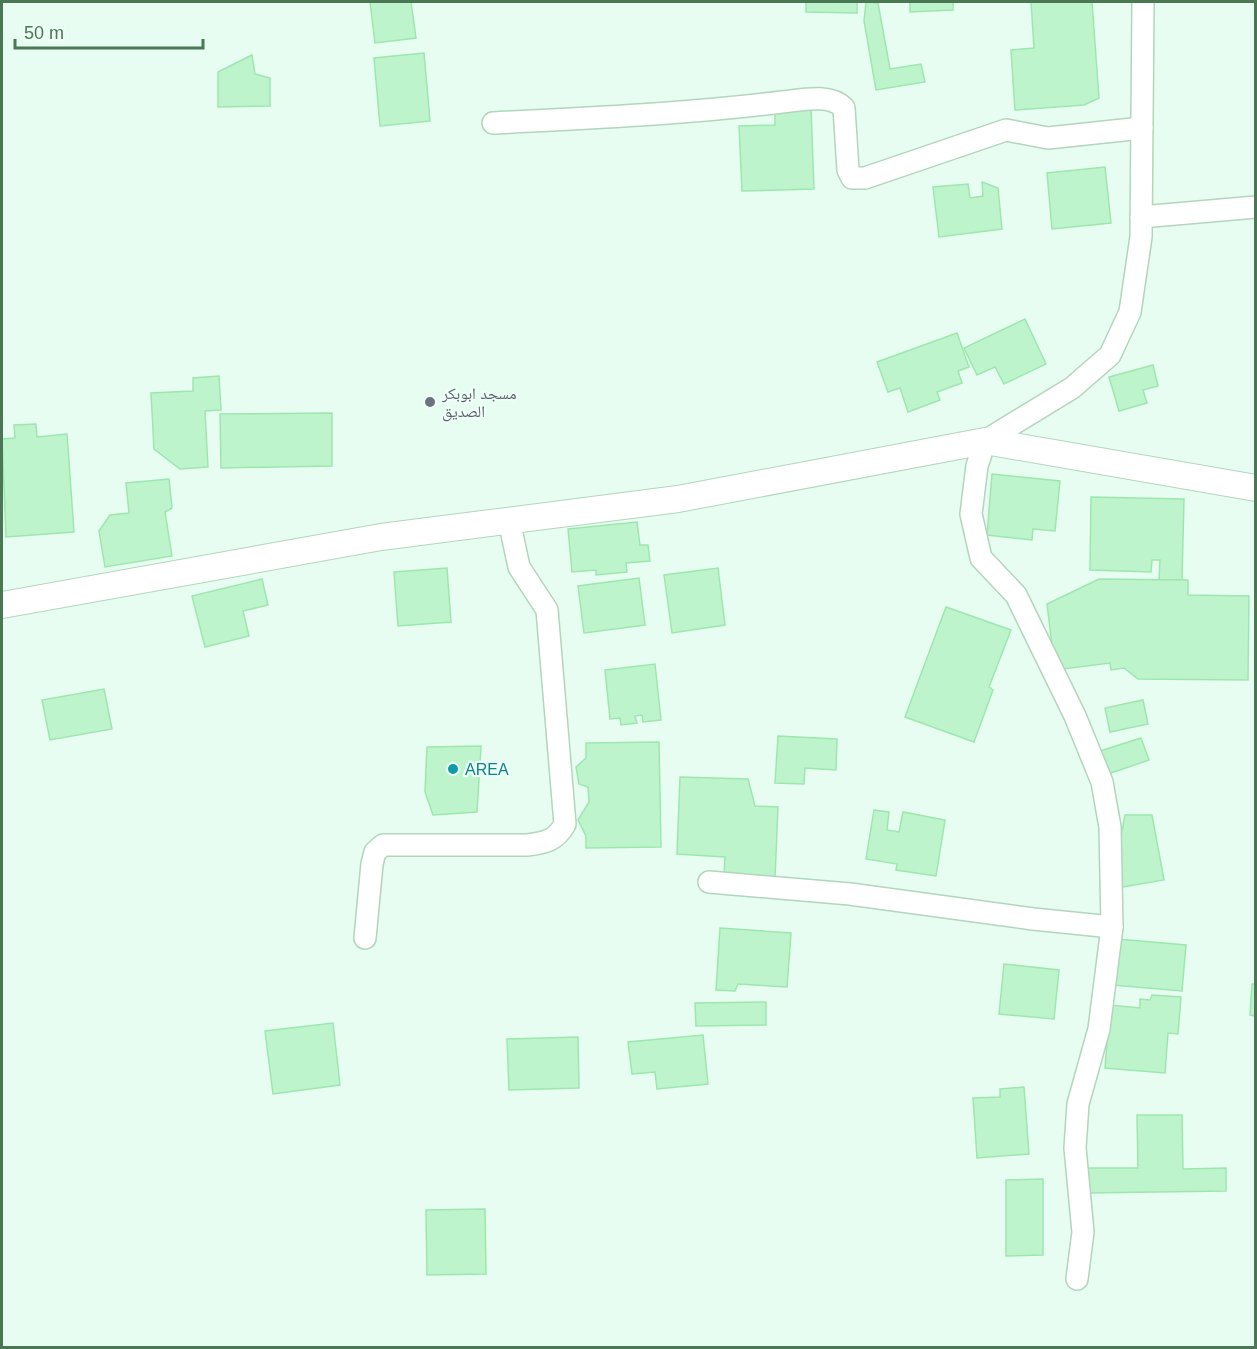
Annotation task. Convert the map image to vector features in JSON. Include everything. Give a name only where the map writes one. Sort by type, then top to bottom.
[{"type":"street","points":[[1077,1279],[1083,1232],[1075,1148],[1078,1104],[1099,1029],[1112,927],[1110,827],[1102,782],[1075,716],[1016,596],[981,558],[971,514],[977,466],[985,441],[1072,388],[1110,356],[1131,312],[1141,237],[1143,2]]},
{"type":"street","points":[[493,123],[713,111],[831,99],[844,108],[848,170],[852,178],[865,178],[1006,130],[1048,138],[1142,128]]},
{"type":"street","points":[[1141,217],[1256,207]]},
{"type":"street","points":[[2,605],[381,537],[678,499],[985,441],[1256,488]]},
{"type":"street","points":[[365,938],[372,864],[375,852],[383,845],[546,843],[559,835],[565,824],[547,610],[519,567],[509,520]]},
{"type":"street","points":[[709,882],[850,894],[1033,919],[1112,927]]},
{"type":"building","points":[[370,2],[411,2],[416,38],[375,43]]},
{"type":"building","points":[[806,2],[857,2],[857,13],[806,12]]},
{"type":"building","points":[[866,2],[878,3],[890,69],[921,64],[925,82],[876,90],[864,21]]},
{"type":"building","points":[[910,2],[953,2],[953,10],[910,12]]},
{"type":"building","points":[[1031,2],[1092,2],[1099,98],[1084,105],[1015,110],[1011,50],[1034,48]]},
{"type":"building","points":[[424,53],[430,121],[380,126],[374,58]]},
{"type":"building","points":[[252,55],[255,74],[270,78],[270,106],[218,107],[218,72]]},
{"type":"building","points":[[811,108],[814,189],[742,191],[739,126],[775,125],[775,109]]},
{"type":"building","points":[[1105,167],[1111,223],[1052,229],[1047,173]]},
{"type":"building","points":[[982,182],[998,188],[1002,229],[939,237],[933,187],[968,184],[970,198],[983,196]]},
{"type":"building","points":[[1025,319],[1046,364],[1004,384],[995,367],[977,375],[964,348]]},
{"type":"building","points":[[957,333],[969,367],[958,371],[962,383],[937,392],[940,400],[908,412],[900,388],[888,392],[877,362]]},
{"type":"building","points":[[1153,365],[1158,386],[1143,390],[1147,403],[1119,411],[1109,377]]},
{"type":"building","points":[[219,376],[221,410],[205,411],[208,467],[180,469],[154,449],[151,393],[193,391],[193,378]]},
{"type":"building","points":[[332,413],[332,466],[221,468],[220,414]]},
{"type":"building","points":[[36,424],[37,437],[67,434],[74,532],[6,537],[2,439],[15,438],[14,425]]},
{"type":"building","points":[[992,474],[1060,481],[1055,531],[1033,529],[1032,540],[987,535]]},
{"type":"building","points":[[169,479],[172,508],[165,512],[172,556],[105,567],[99,531],[110,515],[129,513],[126,483]]},
{"type":"building","points":[[1091,497],[1184,499],[1182,580],[1159,580],[1160,560],[1152,560],[1151,572],[1090,570]]},
{"type":"building","points":[[637,522],[640,545],[648,545],[650,561],[626,563],[627,572],[596,575],[596,570],[572,572],[568,529]]},
{"type":"building","points":[[447,568],[451,622],[398,626],[394,572]]},
{"type":"building","points":[[718,568],[725,625],[672,633],[664,575]]},
{"type":"building","points":[[639,578],[645,625],[584,633],[578,586]]},
{"type":"building","points":[[262,579],[268,605],[243,611],[249,636],[205,647],[192,596]]},
{"type":"building","points":[[1099,579],[1188,580],[1188,595],[1249,596],[1248,680],[1138,679],[1124,668],[1111,670],[1110,663],[1055,670],[1047,604]]},
{"type":"building","points":[[946,607],[1011,630],[989,687],[993,690],[974,742],[905,717]]},
{"type":"building","points":[[655,664],[661,720],[643,722],[642,715],[635,716],[637,723],[621,725],[620,718],[610,719],[605,670]]},
{"type":"building","points":[[104,689],[112,729],[50,740],[42,700]]},
{"type":"building","points":[[1143,700],[1148,724],[1110,732],[1105,708]]},
{"type":"building","points":[[778,736],[837,739],[836,770],[805,768],[804,784],[775,783]]},
{"type":"building","points":[[1141,738],[1149,760],[1105,775],[1097,752]]},
{"type":"building","points":[[659,742],[661,847],[586,848],[586,836],[578,820],[589,802],[588,787],[579,784],[576,767],[586,758],[586,743]]},
{"type":"building","name":"AREA","points":[[481,746],[477,812],[433,815],[425,792],[427,747]]},
{"type":"building","points":[[680,777],[748,779],[755,806],[778,807],[775,878],[724,876],[725,857],[677,854]]},
{"type":"building","points":[[874,810],[889,812],[887,830],[899,832],[903,812],[945,820],[936,876],[896,870],[897,864],[866,859]]},
{"type":"building","points":[[1125,815],[1152,815],[1164,880],[1111,889]]},
{"type":"building","points":[[720,928],[791,933],[787,987],[738,984],[735,991],[716,990]]},
{"type":"building","points":[[1117,939],[1186,945],[1182,991],[1113,985]]},
{"type":"building","points":[[1004,964],[1059,970],[1054,1019],[999,1014]]},
{"type":"building","points":[[1252,984],[1256,984],[1256,1016],[1250,1015]]},
{"type":"building","points":[[1152,995],[1181,997],[1178,1034],[1168,1033],[1165,1073],[1105,1068],[1110,1005],[1140,1008],[1140,999],[1150,1000]]},
{"type":"building","points":[[766,1002],[766,1025],[696,1026],[695,1003]]},
{"type":"building","points":[[333,1023],[340,1085],[273,1094],[265,1031]]},
{"type":"building","points":[[703,1035],[708,1084],[657,1089],[655,1072],[632,1074],[628,1042]]},
{"type":"building","points":[[578,1037],[579,1088],[509,1090],[507,1039]]},
{"type":"building","points":[[1024,1087],[1029,1154],[977,1158],[973,1098],[1000,1097],[1000,1089]]},
{"type":"building","points":[[1137,1115],[1182,1115],[1183,1169],[1226,1168],[1226,1191],[1086,1193],[1085,1168],[1138,1168]]},
{"type":"building","points":[[1043,1179],[1043,1255],[1006,1256],[1006,1180]]},
{"type":"building","points":[[485,1209],[486,1274],[427,1275],[426,1210]]},
{"type":"place","name":"مسجد ابوبكر الصديق","points":[[430,402]]},
{"type":"place","name":"AREA","points":[[453,769]]}]
